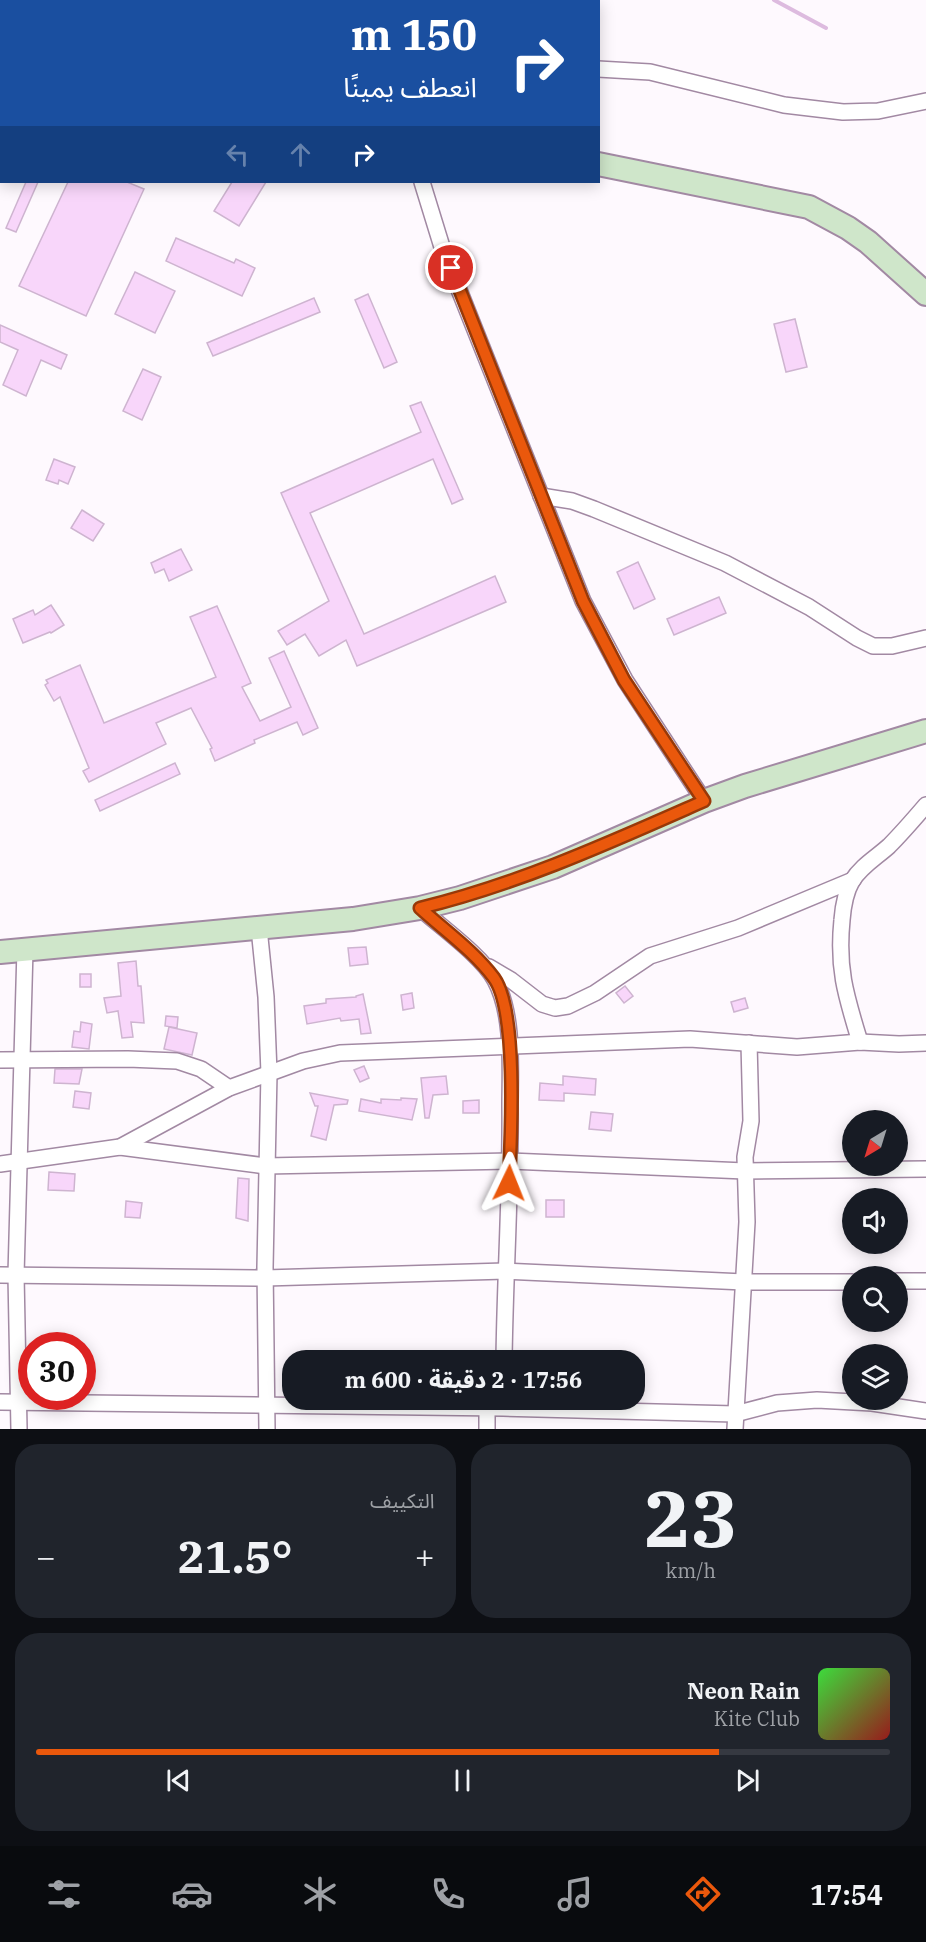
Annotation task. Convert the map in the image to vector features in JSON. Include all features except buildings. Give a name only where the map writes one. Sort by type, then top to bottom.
[{"type":"main road","points":[[600,164],[809,207],[827,215],[861,237],[926,294]]},
{"type":"main road","points":[[0,952],[353,920],[420,908],[460,898],[553,867],[704,801],[821,761],[926,731]]},
{"type":"street","points":[[600,69],[650,72],[784,105],[843,112],[878,111],[926,100]]},
{"type":"street","points":[[422,183],[442,247],[583,601],[624,680],[704,801]]},
{"type":"street","points":[[541,496],[572,501],[594,509],[724,563],[809,608],[873,646],[892,646],[926,638]]},
{"type":"street","points":[[481,963],[512,980],[542,1004],[555,1008],[568,1006],[595,993],[650,956],[738,928],[853,880],[926,805]]},
{"type":"street","points":[[853,880],[843,908],[840,960],[844,991],[860,1042]]},
{"type":"street","points":[[420,908],[481,963],[495,979],[502,997],[510,1047],[510,1161],[504,1350]]},
{"type":"street","points":[[260,928],[269,1073],[265,1278],[267,1429]]},
{"type":"street","points":[[0,1402],[18,1402],[16,1275],[25,949]]},
{"type":"street","points":[[120,1147],[229,1088],[303,1061],[340,1053],[690,1039],[797,1047],[860,1042],[926,1043]]},
{"type":"street","points":[[735,1421],[747,1222],[745,1171],[751,1121],[749,1043]]},
{"type":"street","points":[[0,1060],[177,1061],[201,1069],[229,1088]]},
{"type":"street","points":[[0,1164],[120,1147],[267,1166],[510,1161],[745,1171],[926,1169]]},
{"type":"street","points":[[0,1275],[265,1278],[505,1271],[744,1282],[842,1281]]},
{"type":"street","points":[[908,1281],[926,1281]]},
{"type":"street","points":[[585,1410],[735,1421],[777,1403],[817,1400],[872,1403],[926,1411]]},
{"type":"street","points":[[96,1403],[282,1405]]},
{"type":"street","points":[[18,1410],[19,1429]]},
{"type":"street","points":[[487,1410],[487,1429]]},
{"type":"waterway","points":[[774,0],[826,28]]},
{"type":"route","points":[[451,268],[583,601],[624,680],[704,801],[553,867],[499,886],[420,908],[481,963],[495,979],[502,997],[510,1047],[509,1183]]}]
